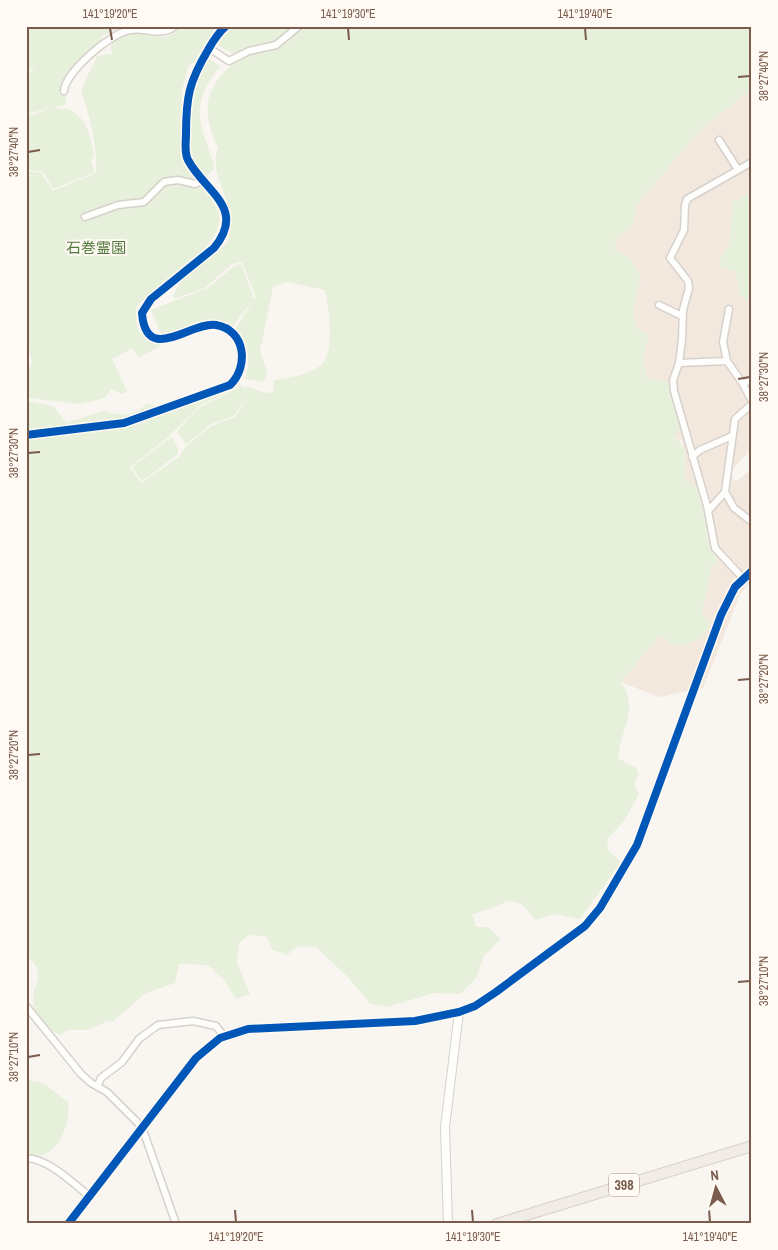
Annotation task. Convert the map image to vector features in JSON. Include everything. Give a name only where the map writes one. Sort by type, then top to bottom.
[{"type":"highway","name":"398","points":[[497,1224],[752,1146]]},
{"type":"street","points":[[64,91],[64,85],[71,74],[114,35],[138,29],[159,34],[175,26]]},
{"type":"street","points":[[26,435],[124,424],[230,385],[235,380],[242,364],[242,354],[239,341],[226,328],[215,324],[206,325],[172,338],[162,338],[152,336],[146,331],[142,313],[151,299],[214,248],[222,239],[226,222],[220,199],[188,160],[186,154],[186,107],[192,78],[219,32],[226,26]]},
{"type":"street","points":[[209,48],[229,61],[249,51],[276,44],[299,26]]},
{"type":"street","points":[[719,140],[737,168]]},
{"type":"street","points":[[739,574],[723,560],[715,548],[708,511],[674,391],[674,380],[679,363],[682,316],[689,288],[688,281],[670,258],[684,230],[685,204],[687,199],[737,168],[752,162]]},
{"type":"street","points":[[85,217],[118,204],[144,202],[164,182],[178,180],[195,184],[204,180]]},
{"type":"street","points":[[659,305],[682,316]]},
{"type":"street","points":[[708,511],[725,492],[735,419],[752,403],[743,384],[726,361],[723,342],[729,309]]},
{"type":"street","points":[[679,363],[726,361]]},
{"type":"street","points":[[743,384],[752,379]]},
{"type":"street","points":[[692,457],[700,450],[732,436]]},
{"type":"street","points":[[725,492],[734,508],[752,522]]},
{"type":"street","points":[[68,1224],[196,1058],[224,1036],[258,1028],[415,1021],[459,1012],[475,1006],[585,926],[596,913],[637,845],[724,609],[735,587],[752,571]]},
{"type":"street","points":[[26,1006],[81,1074],[91,1083],[98,1085],[142,1127],[176,1224]]},
{"type":"street","points":[[448,1224],[445,1127],[459,1012]]},
{"type":"street","points":[[98,1085],[101,1078],[122,1062],[139,1039],[158,1025],[193,1021],[216,1026],[224,1036]]},
{"type":"street","points":[[26,1158],[36,1160],[51,1168],[89,1196]]},
{"type":"shaded area","points":[[752,89],[752,192],[733,202],[729,245],[717,265],[736,272],[740,294],[752,304],[752,448],[731,471],[732,478],[737,481],[752,469],[752,503],[749,504],[752,510],[752,580],[740,594],[703,688],[659,697],[621,682],[660,635],[711,627],[702,612],[712,565],[718,563],[710,546],[699,491],[684,477],[685,457],[682,441],[674,436],[643,365],[643,352],[649,335],[635,326],[633,307],[641,277],[615,250],[616,239],[632,225],[637,204],[703,127]]},
{"type":"green space","points":[[26,26],[127,26],[101,36],[102,42],[65,77],[61,92],[67,92],[65,105],[53,108],[68,109],[80,117],[84,123],[91,142],[94,156],[91,160],[95,172],[53,189],[43,172],[26,169],[26,113],[33,115],[48,109],[29,113],[26,109],[26,78],[36,66],[26,73]]},
{"type":"green space","name":"石巻霊園","points":[[179,26],[216,26],[194,62],[188,67],[182,90],[181,151],[182,160],[206,191],[218,211],[219,223],[214,236],[190,262],[137,306],[136,321],[140,332],[149,340],[162,345],[138,358],[133,348],[112,359],[127,391],[123,394],[111,389],[105,398],[80,404],[29,398],[26,380],[32,362],[26,336],[26,171],[41,173],[53,191],[96,173],[92,131],[81,90],[97,56],[112,54],[111,45],[115,38],[127,33],[139,31],[165,37],[169,36]]},
{"type":"green space","points":[[241,26],[752,26],[752,89],[703,127],[637,204],[632,225],[616,239],[615,250],[632,260],[641,277],[633,307],[635,326],[649,335],[644,353],[644,369],[650,380],[657,379],[669,383],[681,427],[674,436],[684,449],[684,477],[699,491],[710,546],[718,563],[712,565],[702,612],[711,627],[695,640],[676,646],[660,635],[621,682],[629,702],[629,711],[619,747],[618,758],[636,768],[639,774],[634,784],[639,794],[624,821],[607,839],[608,850],[621,862],[580,919],[556,914],[536,920],[522,904],[509,901],[472,915],[476,927],[488,927],[500,939],[484,956],[476,978],[460,994],[434,993],[387,1007],[370,1004],[348,977],[316,947],[298,946],[287,955],[272,950],[267,937],[249,935],[239,943],[237,962],[250,994],[236,999],[224,980],[208,965],[179,964],[175,983],[146,993],[113,1021],[107,1021],[89,1030],[67,1030],[61,1035],[47,1027],[36,1013],[33,996],[38,979],[37,968],[26,955],[26,398],[28,401],[53,406],[66,423],[105,410],[121,415],[132,413],[146,404],[154,405],[156,417],[236,386],[236,389],[202,404],[166,439],[130,467],[141,483],[179,457],[185,447],[211,426],[235,417],[247,399],[233,416],[211,424],[186,444],[177,431],[200,407],[237,389],[239,385],[244,387],[248,396],[245,386],[266,393],[273,392],[274,380],[310,372],[320,366],[325,360],[330,341],[330,330],[325,290],[287,282],[273,287],[260,351],[267,372],[264,382],[245,379],[248,353],[244,342],[235,329],[256,297],[242,262],[232,264],[205,288],[174,299],[173,295],[182,280],[228,242],[230,215],[217,173],[216,157],[218,148],[212,134],[208,109],[209,98],[213,88],[240,58],[216,44],[225,32]]},
{"type":"green space","points":[[208,58],[220,66],[210,80],[201,103],[201,125],[214,164],[214,168],[206,177],[189,153],[189,104],[193,84]]},
{"type":"green space","points":[[752,192],[752,304],[740,295],[736,272],[717,265],[729,245],[733,202]]},
{"type":"green space","points":[[241,264],[254,299],[232,327],[222,323],[204,323],[162,336],[151,310],[208,288],[233,267]]},
{"type":"green space","points":[[172,437],[178,448],[177,455],[142,481],[132,467]]},
{"type":"green space","points":[[26,1080],[43,1083],[68,1102],[67,1122],[60,1140],[54,1148],[37,1156],[26,1155]]},
{"type":"cycle path","points":[[26,435],[124,423],[230,385],[240,369],[242,359],[239,341],[226,328],[216,325],[206,326],[161,339],[152,337],[145,329],[142,313],[151,299],[214,248],[223,234],[226,222],[225,211],[220,201],[188,160],[186,147],[187,110],[190,90],[197,71],[212,43],[226,26]]},
{"type":"cycle path","points":[[68,1224],[196,1058],[220,1038],[248,1029],[415,1021],[459,1012],[475,1006],[496,992],[585,926],[600,908],[637,845],[721,615],[735,587],[752,571]]}]
